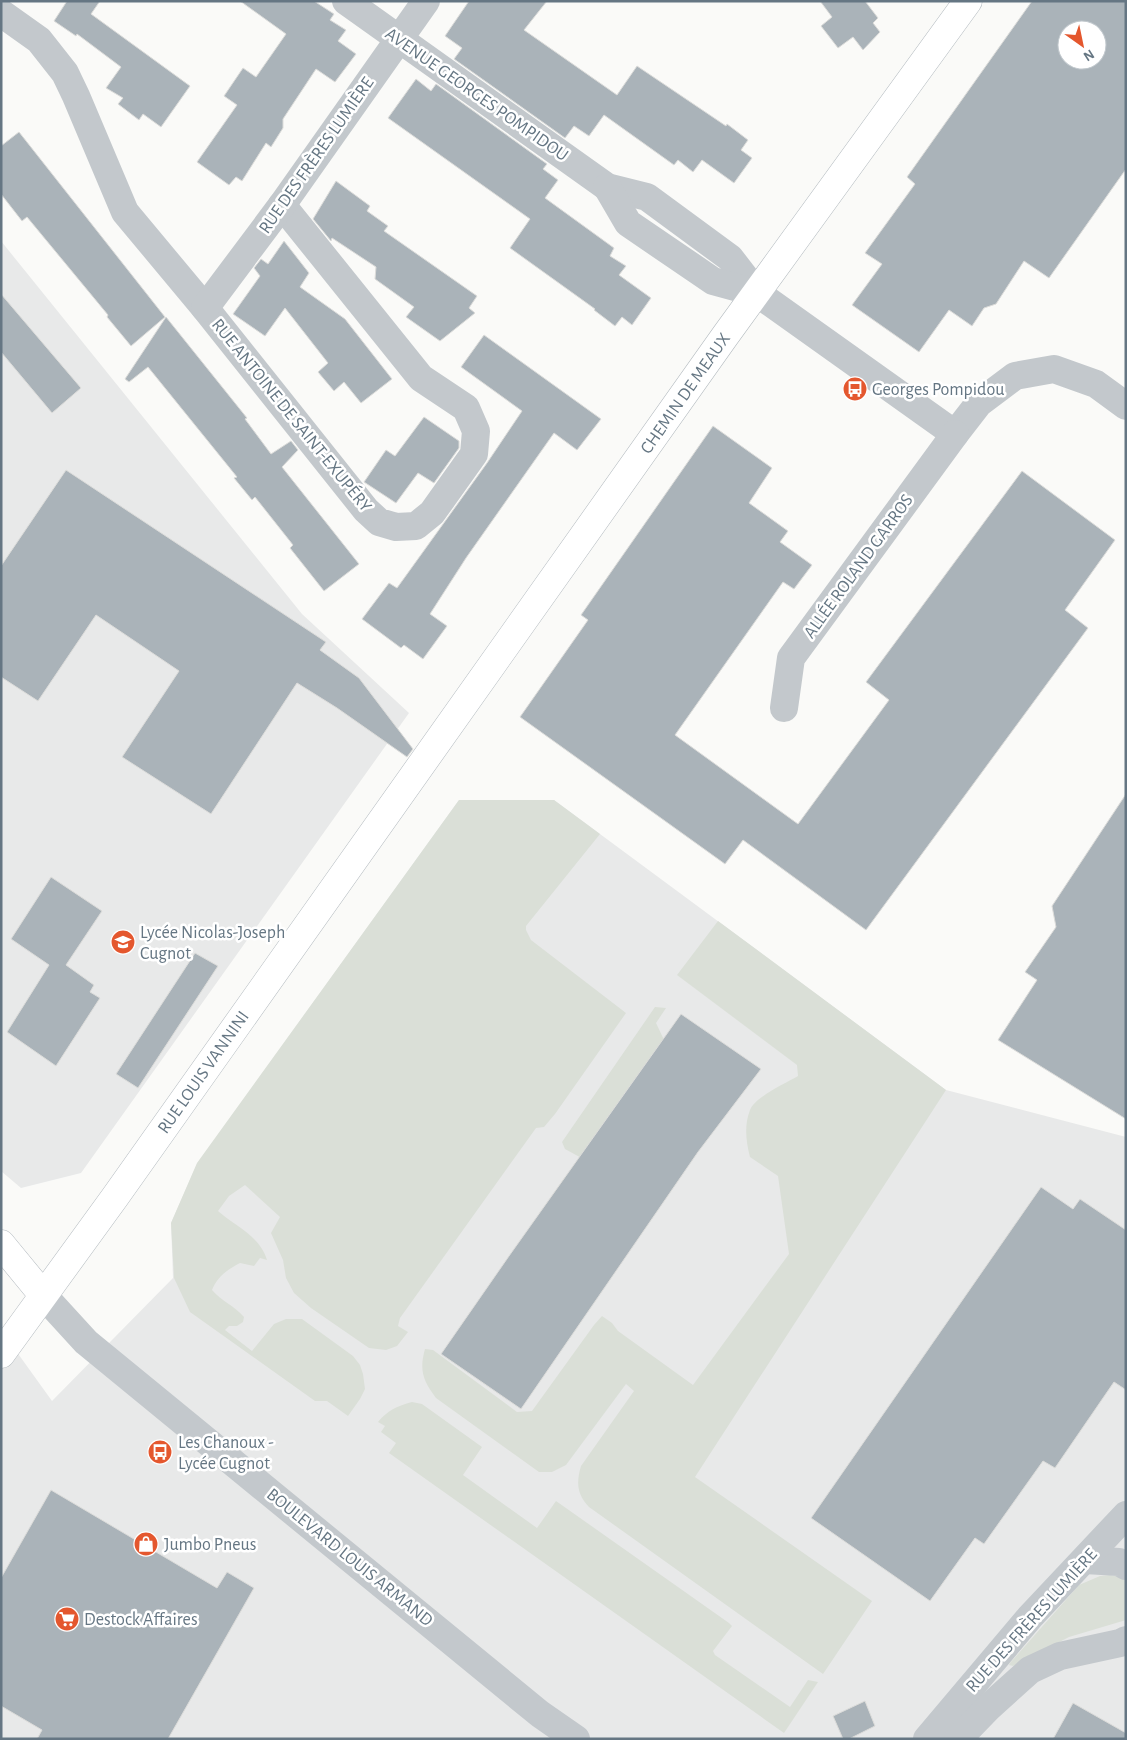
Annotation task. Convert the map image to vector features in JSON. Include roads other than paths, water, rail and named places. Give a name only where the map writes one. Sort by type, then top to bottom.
[{"type":"main road","name":"CHEMIN DE MEAUX","points":[[404,788],[968,1]]},
{"type":"main road","name":"RUE LOUIS VANNINI","points":[[1,1354],[119,1192],[404,788]]},
{"type":"main road","name":"BOULEVARD LOUIS ARMAND","points":[[1,1244],[43,1296]]},
{"type":"street","name":"AVENUE GEORGES POMPIDOU","points":[[346,1],[608,187],[628,223],[713,280],[757,293],[955,434]]},
{"type":"street","name":"RUE DES FRÈRES LUMIÈRE","points":[[205,308],[282,205],[426,1]]},
{"type":"street","name":"RUE ANTOINE DE SAINT-EXUPÉRY","points":[[1,13],[39,40],[65,73],[125,212],[205,308],[366,510],[379,522],[396,527],[416,526],[432,513],[474,454],[476,431],[466,408],[421,378],[282,205]]},
{"type":"street","name":"ALLÉE ROLAND GARROS","points":[[784,708],[791,658],[979,403],[1016,376],[1054,369],[1096,384],[1126,406]]},
{"type":"street","name":"BOULEVARD LOUIS ARMAND","points":[[43,1296],[86,1342],[540,1714],[576,1739]]},
{"type":"street","name":"RUE DES FRÈRES LUMIÈRE","points":[[941,1735],[1030,1617],[1126,1515]]},
{"type":"street","points":[[1084,1560],[1119,1562],[1126,1566]]},
{"type":"street","name":"RUE DES FRÈRES LUMIÈRE","points":[[941,1735],[989,1707],[1030,1670],[1060,1656],[1120,1643],[1126,1640]]},
{"type":"place","name":"Georges Pompidou","points":[[855,389]]},
{"type":"place","name":"Lycée Nicolas-Joseph Cugnot","points":[[123,942]]},
{"type":"place","name":"Les Chanoux - Lycée Cugnot","points":[[160,1452]]},
{"type":"place","name":"Jumbo Pneus","points":[[146,1544]]},
{"type":"place","name":"Destock Affaires","points":[[67,1619]]}]
